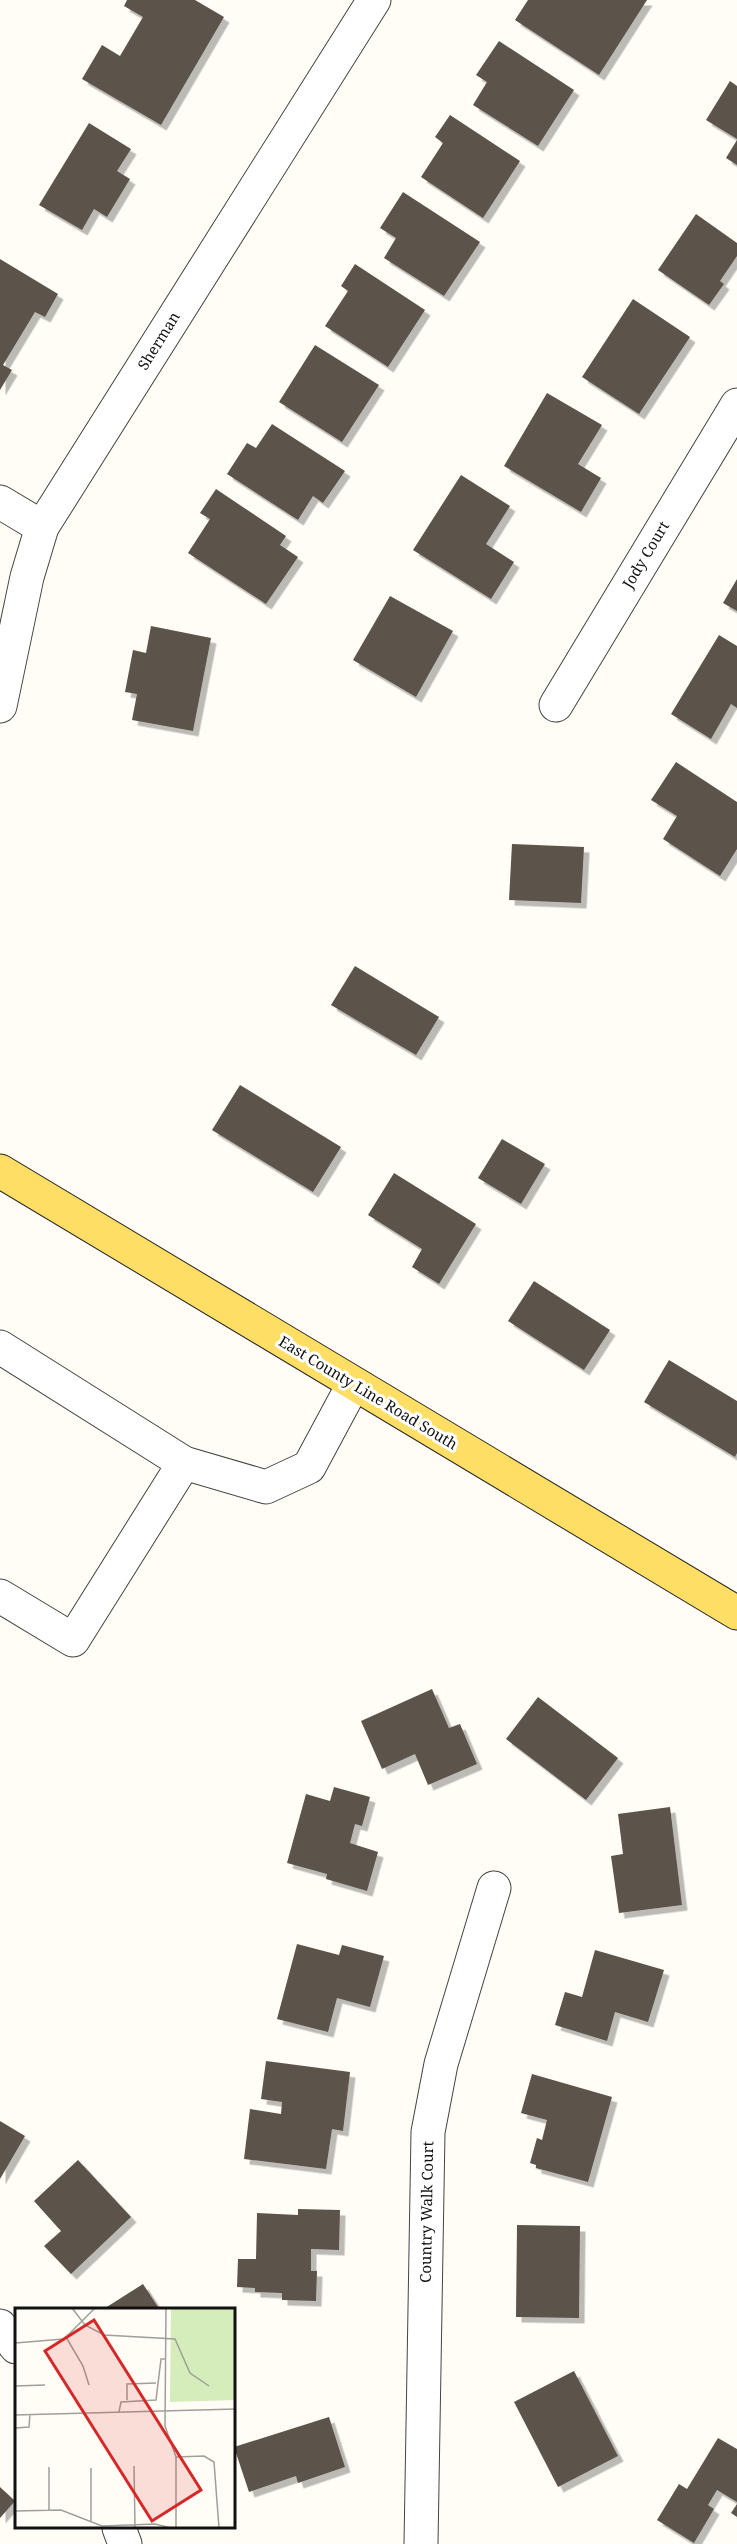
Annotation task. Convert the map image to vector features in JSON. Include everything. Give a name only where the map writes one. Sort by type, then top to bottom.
[{"type":"main road","name":"East County Line Road South","points":[[0,1171],[352,1385],[737,1613]]},
{"type":"street","name":"Sherman","points":[[0,706],[27,577],[42,527],[374,0]]},
{"type":"street","name":"Jody Court","points":[[556,705],[737,405]]},
{"type":"street","points":[[0,502],[42,527]]},
{"type":"street","points":[[0,1347],[184,1463],[266,1487],[309,1467],[352,1385]]},
{"type":"street","points":[[0,1596],[73,1640],[184,1463]]},
{"type":"street","name":"Country Walk Court","points":[[421,2544],[428,2132],[441,2064],[494,1888]]},
{"type":"street","points":[[0,2326],[15,2346]]},
{"type":"street","points":[[119,2529],[125,2544]]},
{"type":"building","points":[[127,0],[195,0],[224,17],[161,125],[82,79],[102,45],[120,56],[143,17],[124,6]]},
{"type":"building","points":[[528,0],[647,0],[599,75],[515,20]]},
{"type":"building","points":[[499,41],[574,90],[538,146],[473,105],[487,82],[476,75]]},
{"type":"building","points":[[730,81],[737,86],[737,139],[706,120]]},
{"type":"building","points":[[450,115],[520,161],[483,218],[421,177],[443,143],[435,137]]},
{"type":"building","points":[[89,123],[131,149],[117,171],[130,179],[107,217],[94,209],[82,230],[39,205]]},
{"type":"building","points":[[737,140],[737,165],[726,158]]},
{"type":"building","points":[[403,192],[480,242],[444,296],[384,258],[396,238],[380,228]]},
{"type":"building","points":[[696,214],[737,243],[737,256],[720,281],[724,284],[709,305],[658,270]]},
{"type":"building","points":[[0,259],[58,294],[45,317],[35,312],[3,365],[12,370],[0,390]]},
{"type":"building","points":[[355,264],[425,310],[388,367],[325,326],[348,291],[341,286]]},
{"type":"building","points":[[633,299],[690,337],[639,414],[582,377]]},
{"type":"building","points":[[315,345],[379,385],[342,442],[279,402]]},
{"type":"building","points":[[547,393],[602,425],[578,464],[601,478],[581,512],[504,466]]},
{"type":"building","points":[[272,424],[345,471],[323,503],[313,496],[298,520],[227,474],[247,443],[256,448]]},
{"type":"building","points":[[461,475],[510,506],[486,544],[514,562],[491,599],[413,550]]},
{"type":"building","points":[[216,489],[286,536],[280,545],[298,557],[266,604],[188,553],[210,519],[200,513]]},
{"type":"building","points":[[737,579],[737,611],[723,603]]},
{"type":"building","points":[[390,596],[453,631],[416,697],[353,660]]},
{"type":"building","points":[[151,626],[211,638],[193,731],[132,720],[137,694],[125,692],[133,650],[146,653]]},
{"type":"building","points":[[719,635],[737,646],[737,708],[731,704],[711,739],[671,714]]},
{"type":"building","points":[[676,762],[737,802],[737,849],[720,876],[663,839],[677,816],[651,800]]},
{"type":"building","points":[[512,844],[584,847],[581,903],[509,900]]},
{"type":"building","points":[[355,966],[439,1017],[416,1055],[331,1005]]},
{"type":"building","points":[[240,1085],[341,1147],[313,1192],[212,1130]]},
{"type":"building","points":[[502,1139],[545,1164],[521,1204],[478,1178]]},
{"type":"building","points":[[394,1173],[476,1224],[439,1284],[412,1267],[422,1249],[368,1215]]},
{"type":"building","points":[[534,1281],[610,1330],[584,1370],[508,1321]]},
{"type":"building","points":[[669,1360],[737,1401],[737,1453],[735,1457],[644,1402]]},
{"type":"building","points":[[432,1689],[449,1728],[460,1724],[477,1764],[428,1785],[415,1754],[382,1769],[361,1721]]},
{"type":"building","points":[[538,1697],[618,1758],[586,1800],[506,1739]]},
{"type":"building","points":[[334,1787],[370,1797],[362,1826],[355,1824],[350,1843],[378,1852],[367,1891],[326,1879],[327,1874],[287,1863],[306,1794],[330,1801]]},
{"type":"building","points":[[670,1807],[682,1905],[619,1913],[611,1856],[623,1854],[618,1814]]},
{"type":"building","points":[[297,1944],[339,1955],[342,1945],[384,1956],[370,2007],[337,1998],[328,2032],[277,2019]]},
{"type":"building","points":[[595,1950],[664,1970],[648,2022],[615,2012],[607,2041],[555,2025],[565,1992],[582,1997]]},
{"type":"building","points":[[266,2061],[350,2072],[343,2131],[332,2129],[326,2169],[244,2159],[250,2109],[281,2114],[282,2102],[261,2099]]},
{"type":"building","points":[[532,2074],[612,2097],[588,2182],[536,2168],[536,2165],[530,2163],[537,2138],[542,2140],[547,2120],[521,2113]]},
{"type":"building","points":[[0,2121],[25,2136],[0,2179]]},
{"type":"building","points":[[78,2160],[131,2217],[71,2274],[44,2246],[61,2231],[34,2201]]},
{"type":"building","points":[[298,2209],[340,2210],[339,2250],[311,2249],[311,2271],[317,2271],[316,2301],[282,2300],[282,2293],[255,2292],[255,2288],[237,2287],[238,2259],[256,2259],[257,2213],[298,2215]]},
{"type":"building","points":[[517,2225],[580,2226],[579,2318],[516,2317]]},
{"type":"building","points":[[143,2284],[159,2308],[105,2308]]},
{"type":"building","points":[[574,2371],[618,2456],[558,2487],[514,2402]]},
{"type":"building","points":[[329,2417],[345,2467],[298,2483],[296,2476],[249,2492],[236,2453],[236,2446]]},
{"type":"building","points":[[718,2438],[737,2449],[737,2502],[717,2490],[708,2505],[714,2509],[694,2543],[657,2520],[679,2484],[687,2489]]},
{"type":"building","points":[[0,2487],[15,2501],[0,2518]]},
{"type":"building","points":[[737,2504],[737,2517],[731,2513]]}]
